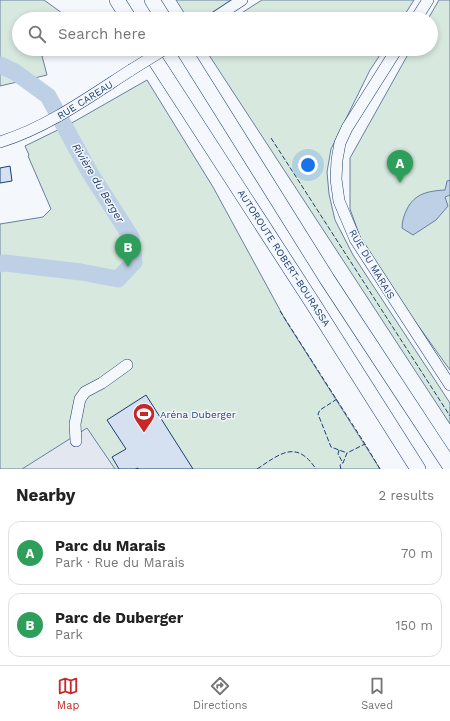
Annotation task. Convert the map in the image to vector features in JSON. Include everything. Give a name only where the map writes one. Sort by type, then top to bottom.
[{"type":"highway","points":[[117,0],[125,12]]},
{"type":"highway","points":[[152,0],[160,12]]},
{"type":"highway","name":"AUTOROUTE ROBERT-BOURASSA","points":[[153,56],[418,469]]},
{"type":"highway","points":[[187,56],[323,273],[450,466]]},
{"type":"street","points":[[224,12],[242,0]]},
{"type":"street","points":[[420,12],[428,0]]},
{"type":"street","name":"RUE CAREAU","points":[[0,142],[17,137],[49,122],[154,56]]},
{"type":"street","name":"RUE DU MARAIS","points":[[393,56],[347,128],[340,143],[336,179],[339,201],[355,239],[450,385]]},
{"type":"street","points":[[76,441],[75,424],[80,399],[85,392],[102,383],[127,365]]},
{"type":"shaded area","points":[[0,0],[44,0],[61,12],[12,12],[12,56],[42,56],[47,75],[0,86]]},
{"type":"shaded area","points":[[176,0],[231,0],[213,12],[184,12]]},
{"type":"shaded area","points":[[262,0],[414,0],[406,12],[243,12]]},
{"type":"shaded area","points":[[439,0],[450,0],[450,370],[363,245],[350,209],[350,158],[407,56],[438,56],[438,12],[432,12]]},
{"type":"shaded area","points":[[210,56],[379,56],[370,70],[331,149],[327,172],[329,194],[335,220],[353,255],[450,403],[450,424]]},
{"type":"shaded area","points":[[147,80],[213,187],[286,321],[380,469],[0,469],[0,224],[43,217],[51,209],[25,146],[70,124]]},
{"type":"shaded area","points":[[87,428],[115,469],[22,469]]},
{"type":"water","points":[[450,180],[450,195],[445,197],[448,206],[436,220],[413,235],[402,228],[407,209],[414,199],[428,192],[445,190],[447,181]]},
{"type":"building","points":[[10,166],[12,181],[0,183],[0,168]]},
{"type":"building","name":"Aréna Duberger","points":[[146,395],[193,469],[119,469],[112,457],[126,449],[107,420]]},
{"type":"waterway","name":"Rivière du Berger","points":[[0,65],[15,72],[48,96],[90,173],[131,237],[134,262],[118,279],[81,272],[5,263],[0,264]]},
{"type":"fence","points":[[271,138],[450,416]]},
{"type":"fence","points":[[280,311],[380,469]]},
{"type":"fence","points":[[337,399],[320,410],[318,414],[331,447],[347,453]]},
{"type":"fence","points":[[341,469],[340,465],[343,463],[347,453],[365,444]]},
{"type":"fence","points":[[339,450],[338,454],[343,463]]},
{"type":"fence","points":[[257,469],[273,458],[288,452],[302,454],[316,469]]},
{"type":"place","name":"Parc du Marais","points":[[400,183]]},
{"type":"place","name":"Parc de Duberger","points":[[128,267]]},
{"type":"place","name":"Aréna Duberger","points":[[144,434]]}]
